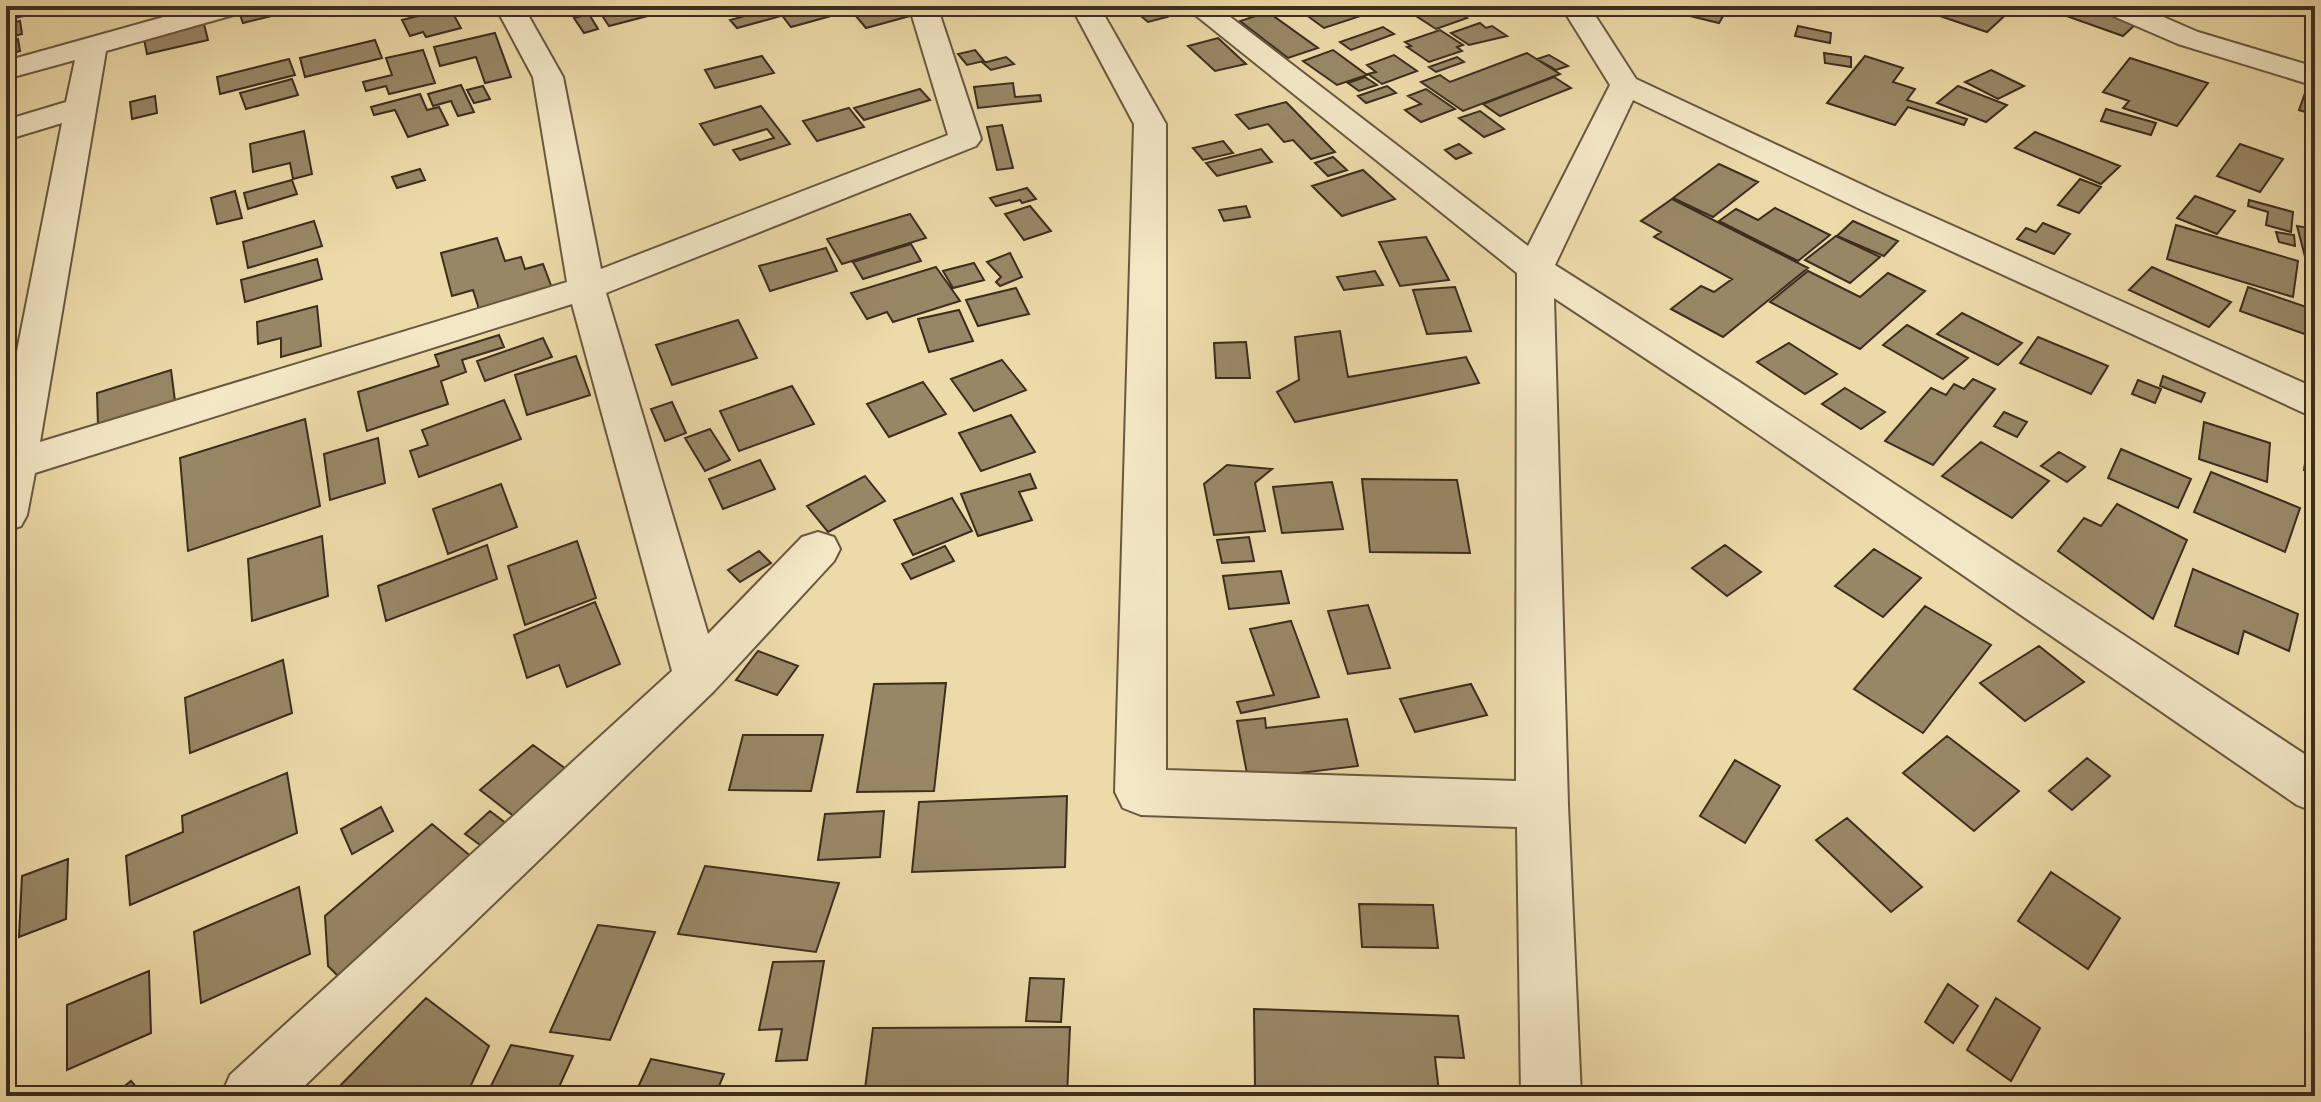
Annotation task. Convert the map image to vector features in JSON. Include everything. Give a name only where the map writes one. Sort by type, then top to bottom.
[{"type":"street","points":[[6,70],[234,6]]},
{"type":"street","points":[[509,6],[548,77],[586,288],[697,677]]},
{"type":"street","points":[[10,466],[586,288],[965,139],[923,6]]},
{"type":"street","points":[[1085,6],[1150,124],[1141,792],[1542,805]]},
{"type":"street","points":[[1198,6],[1535,269],[1737,400],[2315,789]]},
{"type":"street","points":[[1575,6],[1625,85],[1874,203],[2315,404]]},
{"type":"street","points":[[2114,6],[2188,38],[2315,77]]},
{"type":"street","points":[[6,515],[10,466],[92,47]]},
{"type":"street","points":[[1551,1096],[1542,805],[1535,269],[1625,85]]},
{"type":"street","points":[[6,130],[79,108]]},
{"type":"street","points":[[251,1096],[697,677],[818,549]]},
{"type":"building","points":[[6,6],[26,6],[28,15],[6,20]]},
{"type":"building","points":[[282,6],[284,13],[243,23],[239,12]]},
{"type":"building","points":[[619,6],[686,6],[609,26],[599,11]]},
{"type":"building","points":[[811,6],[845,6],[837,8],[842,13],[791,27],[781,14]]},
{"type":"building","points":[[867,6],[914,6],[921,13],[866,28],[851,10]]},
{"type":"building","points":[[1154,6],[1167,17],[1148,22],[1135,11]]},
{"type":"building","points":[[1308,6],[1374,6],[1379,10],[1324,28],[1298,9]]},
{"type":"building","points":[[1447,6],[1467,18],[1436,29],[1413,14]]},
{"type":"building","points":[[1682,6],[1729,6],[1719,23],[1678,13]]},
{"type":"building","points":[[1951,6],[1999,6],[2011,10],[1987,32],[1940,16]]},
{"type":"building","points":[[2063,6],[2092,6],[2138,22],[2123,36],[2055,12]]},
{"type":"building","points":[[450,8],[461,28],[426,37],[423,32],[410,36],[402,20]]},
{"type":"building","points":[[774,8],[781,16],[737,28],[730,20]]},
{"type":"building","points":[[1268,12],[1318,48],[1288,58],[1240,21]]},
{"type":"building","points":[[589,14],[598,29],[584,33],[574,18]]},
{"type":"building","points":[[20,21],[22,34],[6,38],[6,24]]},
{"type":"building","points":[[1480,23],[1486,28],[1492,26],[1507,36],[1469,45],[1451,33]]},
{"type":"building","points":[[204,24],[208,40],[147,54],[144,39]]},
{"type":"building","points":[[1798,26],[1831,33],[1830,43],[1795,36]]},
{"type":"building","points":[[1383,27],[1394,34],[1351,50],[1340,42]]},
{"type":"building","points":[[1440,30],[1463,45],[1457,47],[1462,51],[1429,62],[1407,47],[1411,46],[1405,42]]},
{"type":"building","points":[[495,33],[511,77],[485,83],[476,57],[440,66],[434,47]]},
{"type":"building","points":[[1218,38],[1246,64],[1215,71],[1188,46]]},
{"type":"building","points":[[18,39],[20,51],[6,55],[6,42]]},
{"type":"building","points":[[375,40],[382,58],[305,77],[300,58]]},
{"type":"building","points":[[423,50],[435,83],[389,94],[386,86],[366,91],[363,82],[392,75],[386,58]]},
{"type":"building","points":[[975,50],[984,61],[967,65],[958,54]]},
{"type":"building","points":[[1333,50],[1367,75],[1337,85],[1303,61]]},
{"type":"building","points":[[1527,53],[1560,74],[1463,111],[1421,82],[1440,75],[1450,82]]},
{"type":"building","points":[[1824,53],[1851,57],[1851,67],[1825,63]]},
{"type":"building","points":[[1394,55],[1417,71],[1382,84],[1368,74],[1376,72],[1367,65]]},
{"type":"building","points":[[1549,55],[1568,66],[1556,70],[1537,59]]},
{"type":"building","points":[[762,56],[774,73],[715,88],[705,70]]},
{"type":"building","points":[[1865,56],[1903,68],[1893,82],[1915,89],[1907,100],[1967,119],[1964,125],[1908,107],[1895,125],[1827,103]]},
{"type":"building","points":[[1006,57],[1014,64],[991,70],[983,63]]},
{"type":"building","points":[[1457,57],[1464,62],[1436,72],[1429,67]]},
{"type":"building","points":[[2130,58],[2208,83],[2177,126],[2123,108],[2129,101],[2103,92]]},
{"type":"building","points":[[289,59],[295,75],[220,94],[217,77]]},
{"type":"building","points":[[1991,70],[2024,86],[1998,99],[1965,82]]},
{"type":"building","points":[[1365,77],[1377,85],[1359,91],[1348,83]]},
{"type":"building","points":[[1554,77],[1571,88],[1500,116],[1483,104]]},
{"type":"building","points":[[292,79],[298,95],[246,109],[240,93]]},
{"type":"building","points":[[1013,83],[1015,97],[1040,95],[1041,101],[978,108],[974,87]]},
{"type":"building","points":[[461,85],[474,112],[458,116],[451,101],[433,106],[428,94]]},
{"type":"building","points":[[483,86],[490,99],[474,103],[467,90]]},
{"type":"building","points":[[1387,86],[1396,93],[1366,103],[1358,96]]},
{"type":"building","points":[[1958,86],[2007,105],[1986,122],[1937,103]]},
{"type":"building","points":[[920,89],[930,100],[864,120],[854,108]]},
{"type":"building","points":[[1426,89],[1455,109],[1421,122],[1405,110],[1421,104],[1408,96]]},
{"type":"building","points":[[2305,93],[2315,96],[2315,115],[2299,110]]},
{"type":"building","points":[[420,94],[427,110],[439,107],[448,125],[408,137],[395,110],[374,115],[371,107]]},
{"type":"building","points":[[155,96],[157,113],[132,119],[130,102]]},
{"type":"building","points":[[1286,102],[1335,152],[1311,159],[1293,140],[1284,142],[1268,124],[1249,129],[1236,115]]},
{"type":"building","points":[[761,106],[790,144],[740,160],[733,150],[774,138],[767,129],[714,145],[700,124]]},
{"type":"building","points":[[849,108],[864,127],[817,141],[803,121]]},
{"type":"building","points":[[2106,109],[2156,123],[2151,135],[2101,121]]},
{"type":"building","points":[[1480,111],[1504,129],[1484,137],[1459,118]]},
{"type":"building","points":[[1002,125],[1013,168],[997,170],[987,127]]},
{"type":"building","points":[[304,131],[312,174],[293,179],[290,163],[253,172],[250,144]]},
{"type":"building","points":[[2035,132],[2120,166],[2101,184],[2015,148]]},
{"type":"building","points":[[1223,141],[1233,153],[1203,160],[1193,148]]},
{"type":"building","points":[[1459,144],[1471,153],[1456,159],[1445,150]]},
{"type":"building","points":[[2240,144],[2283,159],[2260,192],[2217,176]]},
{"type":"building","points":[[1261,149],[1272,162],[1217,176],[1206,163]]},
{"type":"building","points":[[1333,157],[1347,170],[1328,176],[1315,163]]},
{"type":"building","points":[[1719,164],[1758,182],[1713,217],[1673,198]]},
{"type":"building","points":[[420,169],[425,180],[397,188],[392,177]]},
{"type":"building","points":[[1363,170],[1395,199],[1342,216],[1312,186]]},
{"type":"building","points":[[2080,179],[2101,187],[2079,213],[2058,205]]},
{"type":"building","points":[[292,180],[297,194],[248,209],[244,193]]},
{"type":"building","points":[[1027,188],[1036,199],[996,206],[990,198]]},
{"type":"building","points":[[235,191],[242,218],[217,224],[211,198]]},
{"type":"building","points":[[2195,196],[2235,211],[2217,234],[2177,218]]},
{"type":"building","points":[[1672,199],[1808,268],[1723,337],[1671,309],[1701,286],[1714,292],[1732,279],[1654,237],[1661,232],[1641,221]]},
{"type":"building","points":[[2249,200],[2293,212],[2291,232],[2266,225],[2268,212],[2248,206]]},
{"type":"building","points":[[1030,206],[1051,231],[1024,240],[1005,214]]},
{"type":"building","points":[[1246,206],[1250,217],[1224,221],[1219,210]]},
{"type":"building","points":[[1775,208],[1830,235],[1798,261],[1719,221],[1736,209],[1758,220]]},
{"type":"building","points":[[910,214],[926,238],[842,264],[827,239]]},
{"type":"building","points":[[314,221],[322,246],[248,268],[243,242]]},
{"type":"building","points":[[1853,221],[1898,241],[1884,256],[1837,236]]},
{"type":"building","points":[[2043,223],[2070,234],[2054,254],[2017,239],[2026,228],[2036,232]]},
{"type":"building","points":[[2176,225],[2298,261],[2293,297],[2167,259]]},
{"type":"building","points":[[2297,226],[2315,229],[2315,295]]},
{"type":"building","points":[[2276,232],[2294,235],[2295,246],[2279,242]]},
{"type":"building","points":[[1836,236],[1880,257],[1850,283],[1805,260]]},
{"type":"building","points":[[1426,237],[1449,280],[1400,286],[1379,242]]},
{"type":"building","points":[[497,238],[505,261],[521,257],[525,269],[543,264],[552,288],[479,309],[473,290],[452,296],[441,253]]},
{"type":"building","points":[[911,244],[921,261],[863,279],[853,262]]},
{"type":"building","points":[[826,248],[837,271],[770,291],[759,266]]},
{"type":"building","points":[[1010,253],[1022,277],[1000,286],[996,282],[1001,277],[987,262]]},
{"type":"building","points":[[317,259],[322,279],[245,302],[241,280]]},
{"type":"building","points":[[974,263],[984,280],[953,288],[943,271]]},
{"type":"building","points":[[936,267],[960,301],[893,322],[887,312],[867,319],[851,293]]},
{"type":"building","points":[[2152,267],[2231,302],[2209,327],[2129,290]]},
{"type":"building","points":[[1375,271],[1383,285],[1344,290],[1337,277]]},
{"type":"building","points":[[1808,271],[1860,297],[1888,273],[1925,291],[1860,349],[1770,302]]},
{"type":"building","points":[[1455,287],[1471,331],[1427,334],[1413,290]]},
{"type":"building","points":[[2248,287],[2315,310],[2310,336],[2240,311]]},
{"type":"building","points":[[1016,288],[1029,314],[978,326],[966,300]]},
{"type":"building","points":[[317,306],[321,346],[281,357],[281,338],[258,344],[257,322]]},
{"type":"building","points":[[959,310],[973,341],[929,352],[918,319]]},
{"type":"building","points":[[1962,313],[2022,343],[1998,365],[1937,334]]},
{"type":"building","points":[[738,320],[757,358],[672,385],[656,345]]},
{"type":"building","points":[[1907,325],[1968,358],[1943,379],[1883,345]]},
{"type":"building","points":[[1340,331],[1348,377],[1466,357],[1479,383],[1295,422],[1277,392],[1299,380],[1295,337]]},
{"type":"building","points":[[499,335],[504,347],[462,360],[466,372],[441,381],[448,404],[367,431],[358,392],[439,366],[435,355]]},
{"type":"building","points":[[2038,337],[2108,366],[2091,394],[2020,363]]},
{"type":"building","points":[[543,338],[552,357],[485,381],[477,361]]},
{"type":"building","points":[[1246,342],[1250,378],[1216,378],[1214,343]]},
{"type":"building","points":[[1789,343],[1837,374],[1805,394],[1757,362]]},
{"type":"building","points":[[576,356],[590,395],[527,415],[515,375]]},
{"type":"building","points":[[1002,360],[1026,390],[974,411],[951,379]]},
{"type":"building","points":[[171,370],[175,401],[98,425],[97,393]]},
{"type":"building","points":[[2163,376],[2205,393],[2201,402],[2160,386]]},
{"type":"building","points":[[1973,379],[1995,389],[1933,465],[1885,441],[1931,388],[1946,395],[1954,384],[1964,389]]},
{"type":"building","points":[[2138,380],[2161,389],[2155,403],[2132,394]]},
{"type":"building","points":[[923,382],[946,414],[889,437],[867,404]]},
{"type":"building","points":[[792,386],[814,424],[739,451],[720,411]]},
{"type":"building","points":[[1845,388],[1885,412],[1861,429],[1822,404]]},
{"type":"building","points":[[504,400],[521,439],[419,477],[410,451],[428,445],[422,430]]},
{"type":"building","points":[[672,402],[686,433],[665,441],[651,409]]},
{"type":"building","points":[[2004,412],[2027,422],[2017,437],[1994,426]]},
{"type":"building","points":[[1011,415],[1035,452],[981,471],[959,433]]},
{"type":"building","points":[[305,419],[320,506],[188,551],[180,458]]},
{"type":"building","points":[[2204,422],[2270,443],[2267,482],[2199,459]]},
{"type":"building","points":[[710,429],[730,460],[705,471],[685,438]]},
{"type":"building","points":[[378,438],[385,483],[330,500],[324,454]]},
{"type":"building","points":[[1981,442],[2049,481],[2012,518],[1942,476]]},
{"type":"building","points":[[2308,444],[2315,447],[2315,474],[2304,470]]},
{"type":"building","points":[[2121,449],[2191,479],[2178,508],[2108,478]]},
{"type":"building","points":[[2059,452],[2085,467],[2067,482],[2041,466]]},
{"type":"building","points":[[760,460],[775,489],[723,509],[709,479]]},
{"type":"building","points":[[1227,465],[1272,469],[1255,483],[1265,531],[1214,535],[1204,484]]},
{"type":"building","points":[[2211,472],[2300,508],[2285,552],[2194,512]]},
{"type":"building","points":[[1030,474],[1036,488],[1019,492],[1032,520],[978,536],[961,494]]},
{"type":"building","points":[[865,476],[885,501],[828,532],[807,506]]},
{"type":"building","points":[[1362,479],[1457,480],[1470,553],[1370,552]]},
{"type":"building","points":[[1332,482],[1343,529],[1282,533],[1273,487]]},
{"type":"building","points":[[501,484],[517,527],[448,554],[433,509]]},
{"type":"building","points":[[952,498],[972,531],[913,555],[894,520]]},
{"type":"building","points":[[2117,504],[2187,540],[2153,619],[2058,551],[2084,518],[2101,526]]},
{"type":"building","points":[[322,536],[328,596],[252,621],[248,559]]},
{"type":"building","points":[[1249,537],[1254,561],[1222,563],[1217,540]]},
{"type":"building","points":[[577,541],[596,598],[525,625],[508,566]]},
{"type":"building","points":[[487,545],[497,579],[386,621],[378,586]]},
{"type":"building","points":[[1725,545],[1761,572],[1727,596],[1692,568]]},
{"type":"building","points":[[945,546],[954,561],[911,579],[902,564]]},
{"type":"building","points":[[1874,549],[1921,578],[1883,617],[1835,586]]},
{"type":"building","points":[[759,551],[771,563],[740,582],[728,570]]},
{"type":"building","points":[[2193,569],[2298,614],[2289,651],[2244,631],[2238,654],[2175,626]]},
{"type":"building","points":[[1281,571],[1289,603],[1229,609],[1223,576]]},
{"type":"building","points":[[595,602],[620,664],[567,687],[559,665],[527,678],[514,635]]},
{"type":"building","points":[[1368,605],[1390,668],[1348,674],[1328,611]]},
{"type":"building","points":[[1925,606],[1991,645],[1923,733],[1854,689]]},
{"type":"building","points":[[1291,621],[1319,697],[1241,713],[1237,702],[1274,695],[1250,629]]},
{"type":"building","points":[[2039,646],[2084,682],[2025,721],[1980,683]]},
{"type":"building","points":[[758,651],[798,666],[777,695],[736,680]]},
{"type":"building","points":[[283,660],[292,713],[190,753],[185,698]]},
{"type":"building","points":[[946,683],[934,791],[857,792],[874,684]]},
{"type":"building","points":[[1471,684],[1487,715],[1415,732],[1400,699]]},
{"type":"building","points":[[1265,718],[1266,728],[1347,719],[1358,766],[1248,779],[1237,721]]},
{"type":"building","points":[[743,735],[823,735],[811,791],[729,790]]},
{"type":"building","points":[[1947,736],[2019,791],[1974,831],[1903,773]]},
{"type":"building","points":[[533,745],[573,774],[520,821],[480,790]]},
{"type":"building","points":[[2087,758],[2110,776],[2072,810],[2049,791]]},
{"type":"building","points":[[1735,760],[1780,786],[1745,843],[1700,816]]},
{"type":"building","points":[[287,773],[297,833],[130,905],[126,856],[183,832],[182,816]]},
{"type":"building","points":[[1067,796],[1065,867],[912,872],[919,802]]},
{"type":"building","points":[[381,807],[393,831],[352,854],[341,829]]},
{"type":"building","points":[[490,811],[507,824],[483,847],[465,834]]},
{"type":"building","points":[[884,811],[880,857],[818,860],[825,814]]},
{"type":"building","points":[[1847,818],[1922,887],[1891,912],[1816,840]]},
{"type":"building","points":[[432,824],[479,863],[345,983],[328,966],[325,916]]},
{"type":"building","points":[[68,859],[66,919],[19,937],[22,876]]},
{"type":"building","points":[[705,866],[839,883],[816,952],[678,934]]},
{"type":"building","points":[[2051,872],[2120,918],[2088,969],[2018,921]]},
{"type":"building","points":[[299,887],[310,954],[201,1003],[194,932]]},
{"type":"building","points":[[1359,904],[1433,905],[1438,948],[1362,947]]},
{"type":"building","points":[[598,925],[655,932],[610,1040],[550,1032]]},
{"type":"building","points":[[824,961],[807,1060],[776,1061],[782,1029],[759,1030],[773,962]]},
{"type":"building","points":[[149,971],[151,1033],[67,1070],[67,1005]]},
{"type":"building","points":[[1030,978],[1064,979],[1061,1022],[1026,1021]]},
{"type":"building","points":[[1948,984],[1978,1006],[1953,1043],[1925,1022]]},
{"type":"building","points":[[426,998],[489,1046],[466,1096],[441,1096],[432,1090],[427,1096],[330,1096]]},
{"type":"building","points":[[1996,998],[2040,1028],[2011,1081],[1967,1050]]},
{"type":"building","points":[[1254,1009],[1458,1016],[1464,1058],[1435,1057],[1439,1092],[1255,1086]]},
{"type":"building","points":[[1070,1027],[1067,1096],[864,1096],[873,1028]]},
{"type":"building","points":[[511,1045],[573,1056],[555,1096],[486,1096]]},
{"type":"building","points":[[651,1059],[724,1074],[715,1096],[634,1096]]},
{"type":"building","points":[[131,1081],[144,1096],[112,1096]]}]
